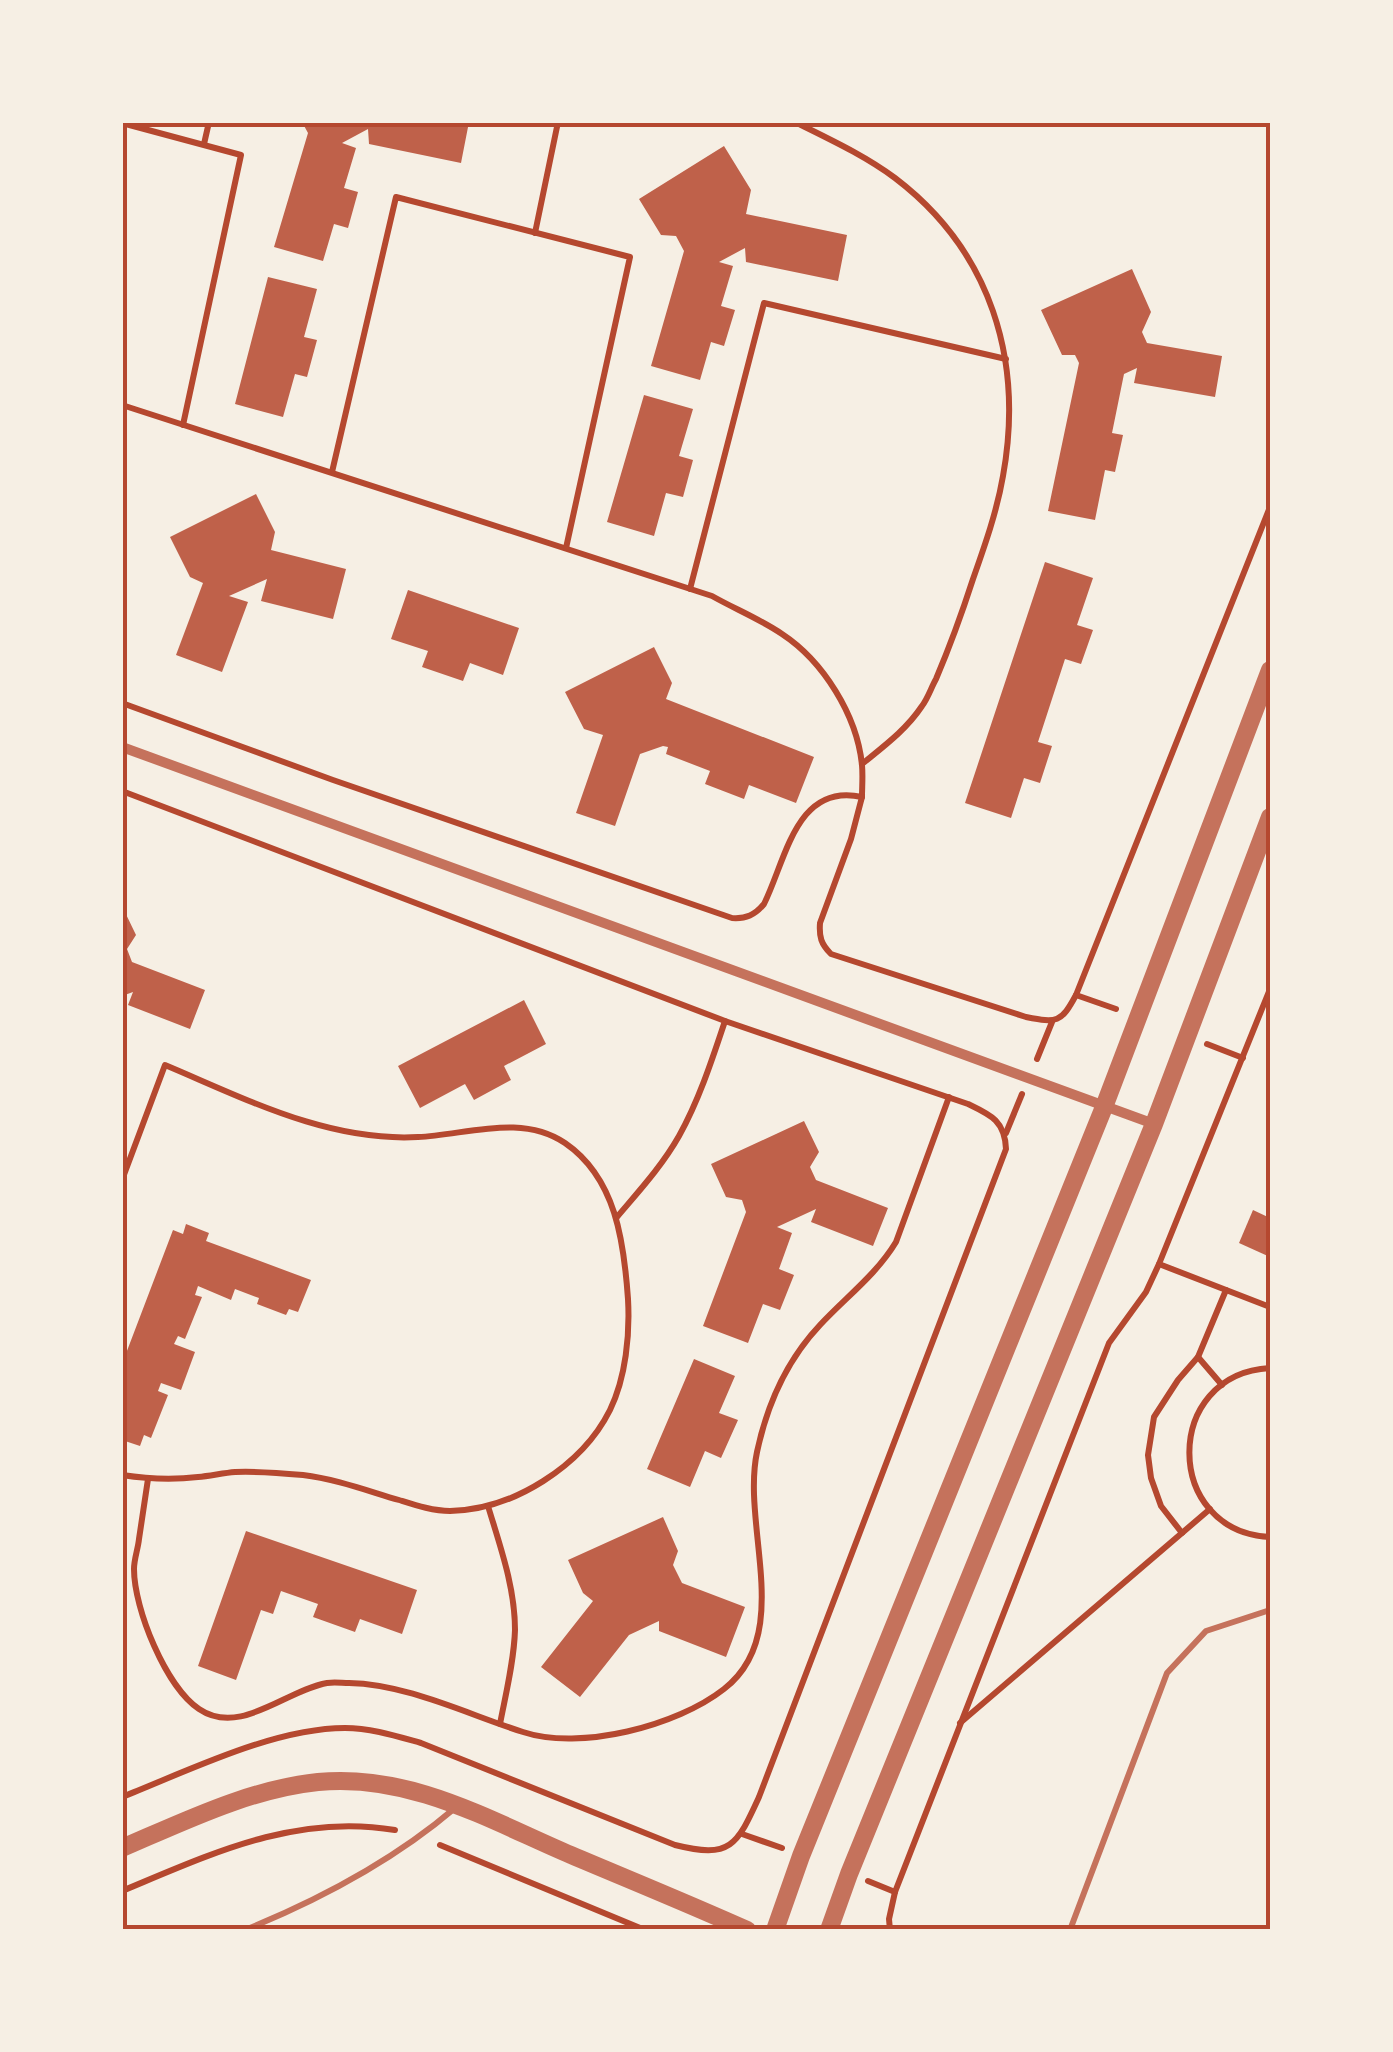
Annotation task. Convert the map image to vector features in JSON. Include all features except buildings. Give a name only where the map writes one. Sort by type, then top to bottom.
[{"type":"street","points":[[775,1930],[801,1856],[1104,1107],[1270,670]]},
{"type":"street","points":[[122,747],[1154,1124]]},
{"type":"street","points":[[829,1930],[1154,1124],[1270,817]]},
{"type":"street","points":[[122,1848],[272,1791],[317,1782],[394,1785],[458,1806],[747,1930]]},
{"type":"lane","points":[[1070,1930],[1167,1672],[1206,1631],[1270,1610]]},
{"type":"lane","points":[[245,1930],[379,1864],[421,1837],[458,1806]]},
{"type":"path","points":[[204,144],[209,122]]},
{"type":"path","points":[[535,233],[558,122]]},
{"type":"path","points":[[794,122],[894,177],[930,208],[960,245],[983,285],[999,324],[1007,359],[1010,422],[1003,478],[961,614],[924,704],[898,736],[862,764]]},
{"type":"path","points":[[122,123],[241,154],[184,425]]},
{"type":"path","points":[[332,472],[396,197],[630,257],[566,548]]},
{"type":"path","points":[[690,590],[764,304],[1007,359]]},
{"type":"path","points":[[122,405],[712,596],[783,634],[813,662],[842,703],[855,733],[862,764],[862,797],[852,838],[820,923],[819,936],[824,947],[831,954],[1026,1018],[1052,1022],[1065,1015],[1076,995],[1270,507]]},
{"type":"path","points":[[122,703],[732,918],[757,913],[764,904],[804,815],[832,796],[862,797]]},
{"type":"path","points":[[122,791],[725,1021],[949,1097],[992,1116],[1005,1134],[1006,1149],[759,1797],[742,1834],[731,1843],[716,1850],[675,1845],[421,1743],[346,1728],[308,1732],[250,1747],[122,1797]]},
{"type":"path","points":[[890,1930],[895,1892],[1109,1343],[1146,1292],[1159,1264],[1270,989]]},
{"type":"path","points":[[617,1216],[678,1138],[707,1074],[725,1021]]},
{"type":"path","points":[[122,1180],[166,1065],[284,1114],[344,1132],[420,1137],[511,1126],[540,1131],[564,1142],[586,1162],[604,1188],[617,1216],[626,1262],[629,1313],[620,1381],[595,1433],[550,1475],[523,1492],[488,1506],[450,1511],[426,1508],[306,1476],[236,1472],[195,1478],[122,1476]]},
{"type":"path","points":[[148,1479],[134,1570],[158,1656],[186,1699],[202,1712],[220,1719],[238,1718],[326,1684],[354,1683],[394,1690],[527,1734],[560,1738],[633,1730],[694,1707],[724,1690],[745,1669],[755,1648],[761,1622],[762,1585],[754,1480],[770,1408],[804,1343],[884,1262],[896,1242],[949,1097]]},
{"type":"path","points":[[1159,1264],[1270,1307]]},
{"type":"path","points":[[1182,1533],[1161,1506],[1152,1478],[1148,1455],[1154,1417],[1198,1358],[1226,1290]]},
{"type":"path","points":[[1198,1358],[1222,1385]]},
{"type":"path","points":[[1270,1368],[1254,1368],[1227,1380],[1206,1400],[1192,1426],[1188,1456],[1194,1484],[1210,1509],[1231,1527],[1270,1537]]},
{"type":"path","points":[[488,1506],[505,1564],[514,1629],[500,1724]]},
{"type":"path","points":[[959,1724],[1210,1509]]},
{"type":"path","points":[[122,1572],[134,1570]]}]
